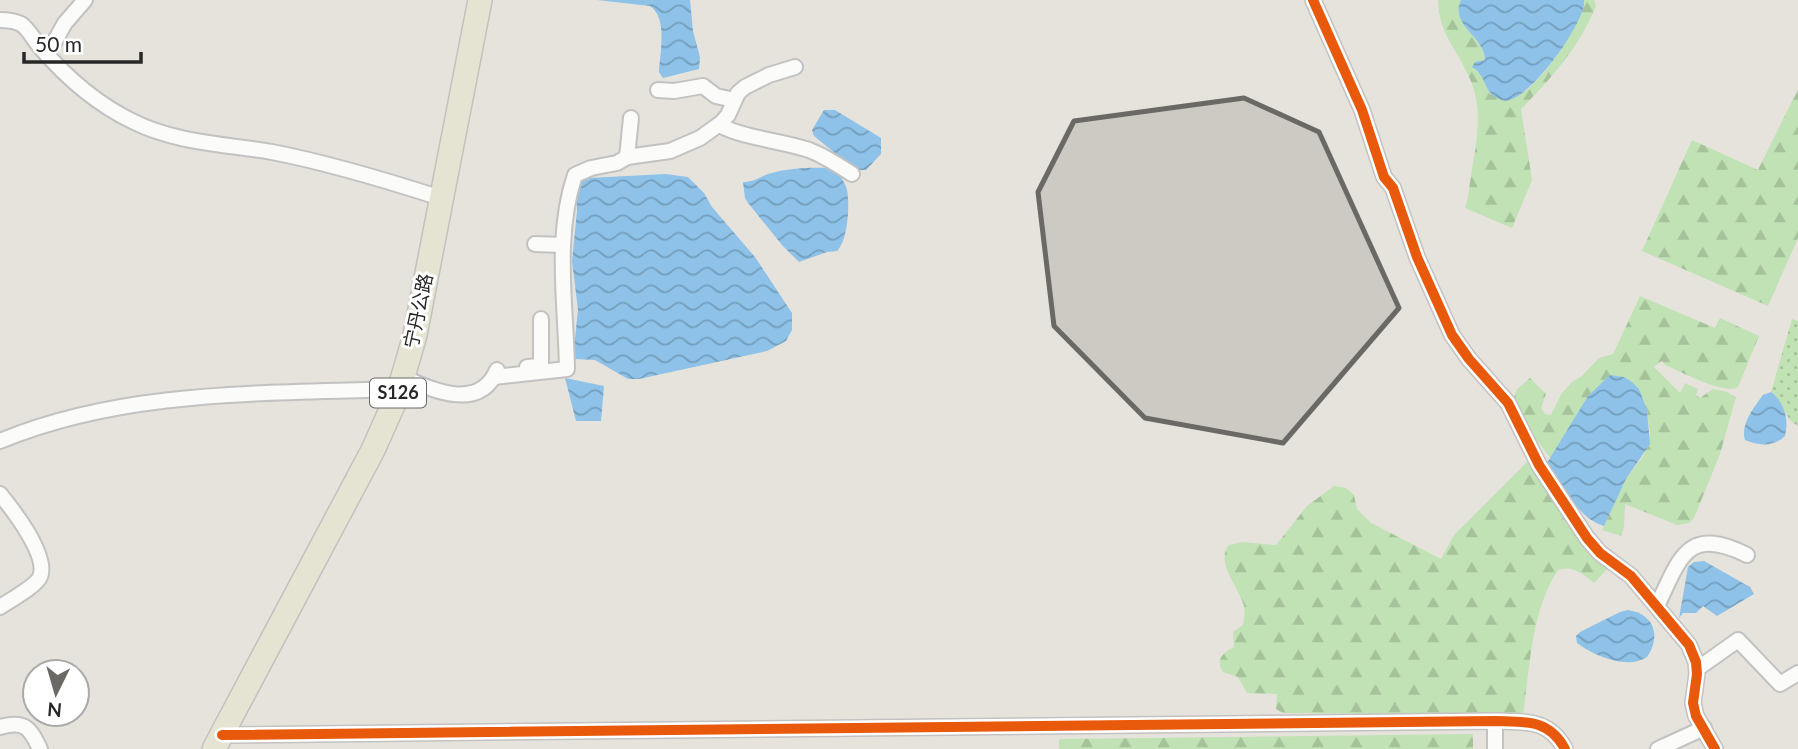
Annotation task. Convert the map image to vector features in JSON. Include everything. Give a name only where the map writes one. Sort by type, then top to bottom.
[{"type":"main road","name":"宁丹公路","points":[[218,742],[373,450],[401,383],[415,335],[480,0]]},
{"type":"street","points":[[47,55],[65,23],[85,0]]},
{"type":"street","points":[[1313,0],[1363,110],[1384,177],[1393,188],[1416,257],[1452,335],[1469,359],[1508,403],[1539,466],[1587,538],[1600,554],[1631,576],[1689,645],[1697,669],[1693,704],[1696,716],[1715,749]]},
{"type":"street","points":[[0,20],[18,22],[27,29],[47,55],[90,96],[149,129],[173,136],[317,162],[441,198]]},
{"type":"street","points":[[0,441],[66,417],[180,399],[401,383],[453,395],[476,390],[494,377],[567,369],[563,245],[575,175],[617,163],[627,157],[670,151],[700,138],[728,115],[734,100],[745,87],[769,75],[795,67]]},
{"type":"street","points":[[657,90],[674,91],[703,86],[716,96],[734,100]]},
{"type":"street","points":[[627,157],[631,118]]},
{"type":"street","points":[[719,125],[738,133],[809,150],[832,160],[852,174]]},
{"type":"street","points":[[535,244],[563,245]]},
{"type":"street","points":[[494,377],[497,369],[541,366],[541,320]]},
{"type":"street","points":[[0,494],[31,539],[42,569],[37,582],[0,607]]},
{"type":"street","points":[[1657,606],[1679,559],[1696,546],[1705,543],[1723,544],[1747,555]]},
{"type":"street","points":[[1697,669],[1738,640],[1780,684],[1798,673]]},
{"type":"street","points":[[1495,721],[1495,749]]},
{"type":"street","points":[[218,742],[1495,721],[1543,725],[1559,737],[1565,749]]},
{"type":"street","points":[[0,727],[27,727],[32,731],[40,749]]},
{"type":"street","points":[[1658,749],[1704,728]]},
{"type":"highlighted area","points":[[1244,98],[1319,132],[1399,308],[1283,443],[1145,418],[1054,326],[1038,192],[1074,121]]},
{"type":"green space","points":[[1438,0],[1461,0],[1460,17],[1480,44],[1485,60],[1474,69],[1481,75],[1490,94],[1511,100],[1534,83],[1555,58],[1578,18],[1584,0],[1594,0],[1596,6],[1582,35],[1564,61],[1521,109],[1532,180],[1512,228],[1465,208],[1477,139],[1477,103],[1470,79],[1442,23]]},
{"type":"green space","points":[[1798,89],[1798,238],[1768,306],[1642,251],[1692,140],[1758,170]]},
{"type":"green space","points":[[1640,296],[1715,328],[1720,318],[1759,336],[1738,387],[1731,389],[1713,385],[1665,365],[1662,361],[1654,367],[1680,393],[1685,383],[1698,389],[1696,395],[1700,398],[1713,389],[1736,397],[1720,454],[1694,518],[1689,523],[1677,525],[1625,504],[1621,536],[1602,530],[1626,479],[1644,455],[1650,434],[1647,410],[1610,375],[1588,396],[1551,459],[1526,426],[1513,400],[1517,389],[1530,378],[1546,394],[1541,408],[1545,414],[1551,415],[1562,393],[1572,382],[1582,376],[1599,358],[1613,354]]},
{"type":"green space","points":[[1792,319],[1798,321],[1798,426],[1789,419],[1771,392]]},
{"type":"green space","points":[[1529,460],[1565,517],[1608,568],[1594,583],[1573,570],[1558,570],[1542,603],[1537,621],[1523,715],[1283,713],[1276,709],[1277,694],[1247,693],[1238,677],[1223,672],[1220,660],[1234,647],[1233,632],[1243,625],[1245,614],[1243,603],[1226,566],[1225,551],[1229,545],[1242,542],[1276,545],[1307,506],[1334,486],[1346,488],[1354,495],[1357,509],[1371,523],[1441,559],[1454,535]]},
{"type":"green space","points":[[1473,734],[1473,749],[1059,749],[1059,739]]},
{"type":"water","points":[[597,0],[690,0],[693,31],[700,57],[699,69],[663,78],[659,72],[661,27],[656,12],[650,6]]},
{"type":"water","points":[[1461,0],[1584,0],[1584,5],[1573,30],[1553,61],[1528,88],[1517,97],[1506,101],[1498,99],[1489,91],[1481,76],[1472,67],[1475,62],[1485,60],[1480,44],[1460,17]]},
{"type":"water","points":[[824,110],[835,110],[881,138],[881,154],[866,170],[852,167],[814,136],[812,130]]},
{"type":"water","points":[[830,168],[840,177],[847,190],[848,213],[844,239],[837,251],[799,262],[748,203],[743,182],[783,170]]},
{"type":"water","points":[[666,174],[688,177],[704,193],[712,207],[755,257],[792,313],[792,330],[786,341],[767,351],[639,379],[628,379],[595,360],[573,357],[578,310],[572,261],[577,211],[576,184],[579,179],[588,178]]},
{"type":"water","points":[[1610,375],[1624,377],[1639,389],[1647,410],[1650,444],[1626,479],[1604,526],[1578,509],[1547,463],[1588,396]]},
{"type":"water","points":[[565,378],[604,386],[601,421],[576,421]]},
{"type":"water","points":[[1771,392],[1780,401],[1785,412],[1785,436],[1766,444],[1745,440],[1744,428],[1749,416],[1763,395]]},
{"type":"water","points":[[1704,561],[1750,587],[1754,594],[1717,616],[1703,606],[1696,613],[1683,613],[1679,618],[1688,567],[1694,562]]},
{"type":"water","points":[[1628,610],[1644,616],[1653,628],[1654,642],[1647,657],[1630,662],[1611,660],[1577,643],[1576,636],[1580,632]]},
{"type":"cycle path","points":[[1313,0],[1362,110],[1384,177],[1393,188],[1417,257],[1452,335],[1469,359],[1508,403],[1539,465],[1587,538],[1600,553],[1631,576],[1689,645],[1696,662],[1693,703],[1696,716],[1715,749]]},
{"type":"cycle path","points":[[222,735],[1495,721],[1527,722],[1544,727],[1559,739],[1565,749]]}]
